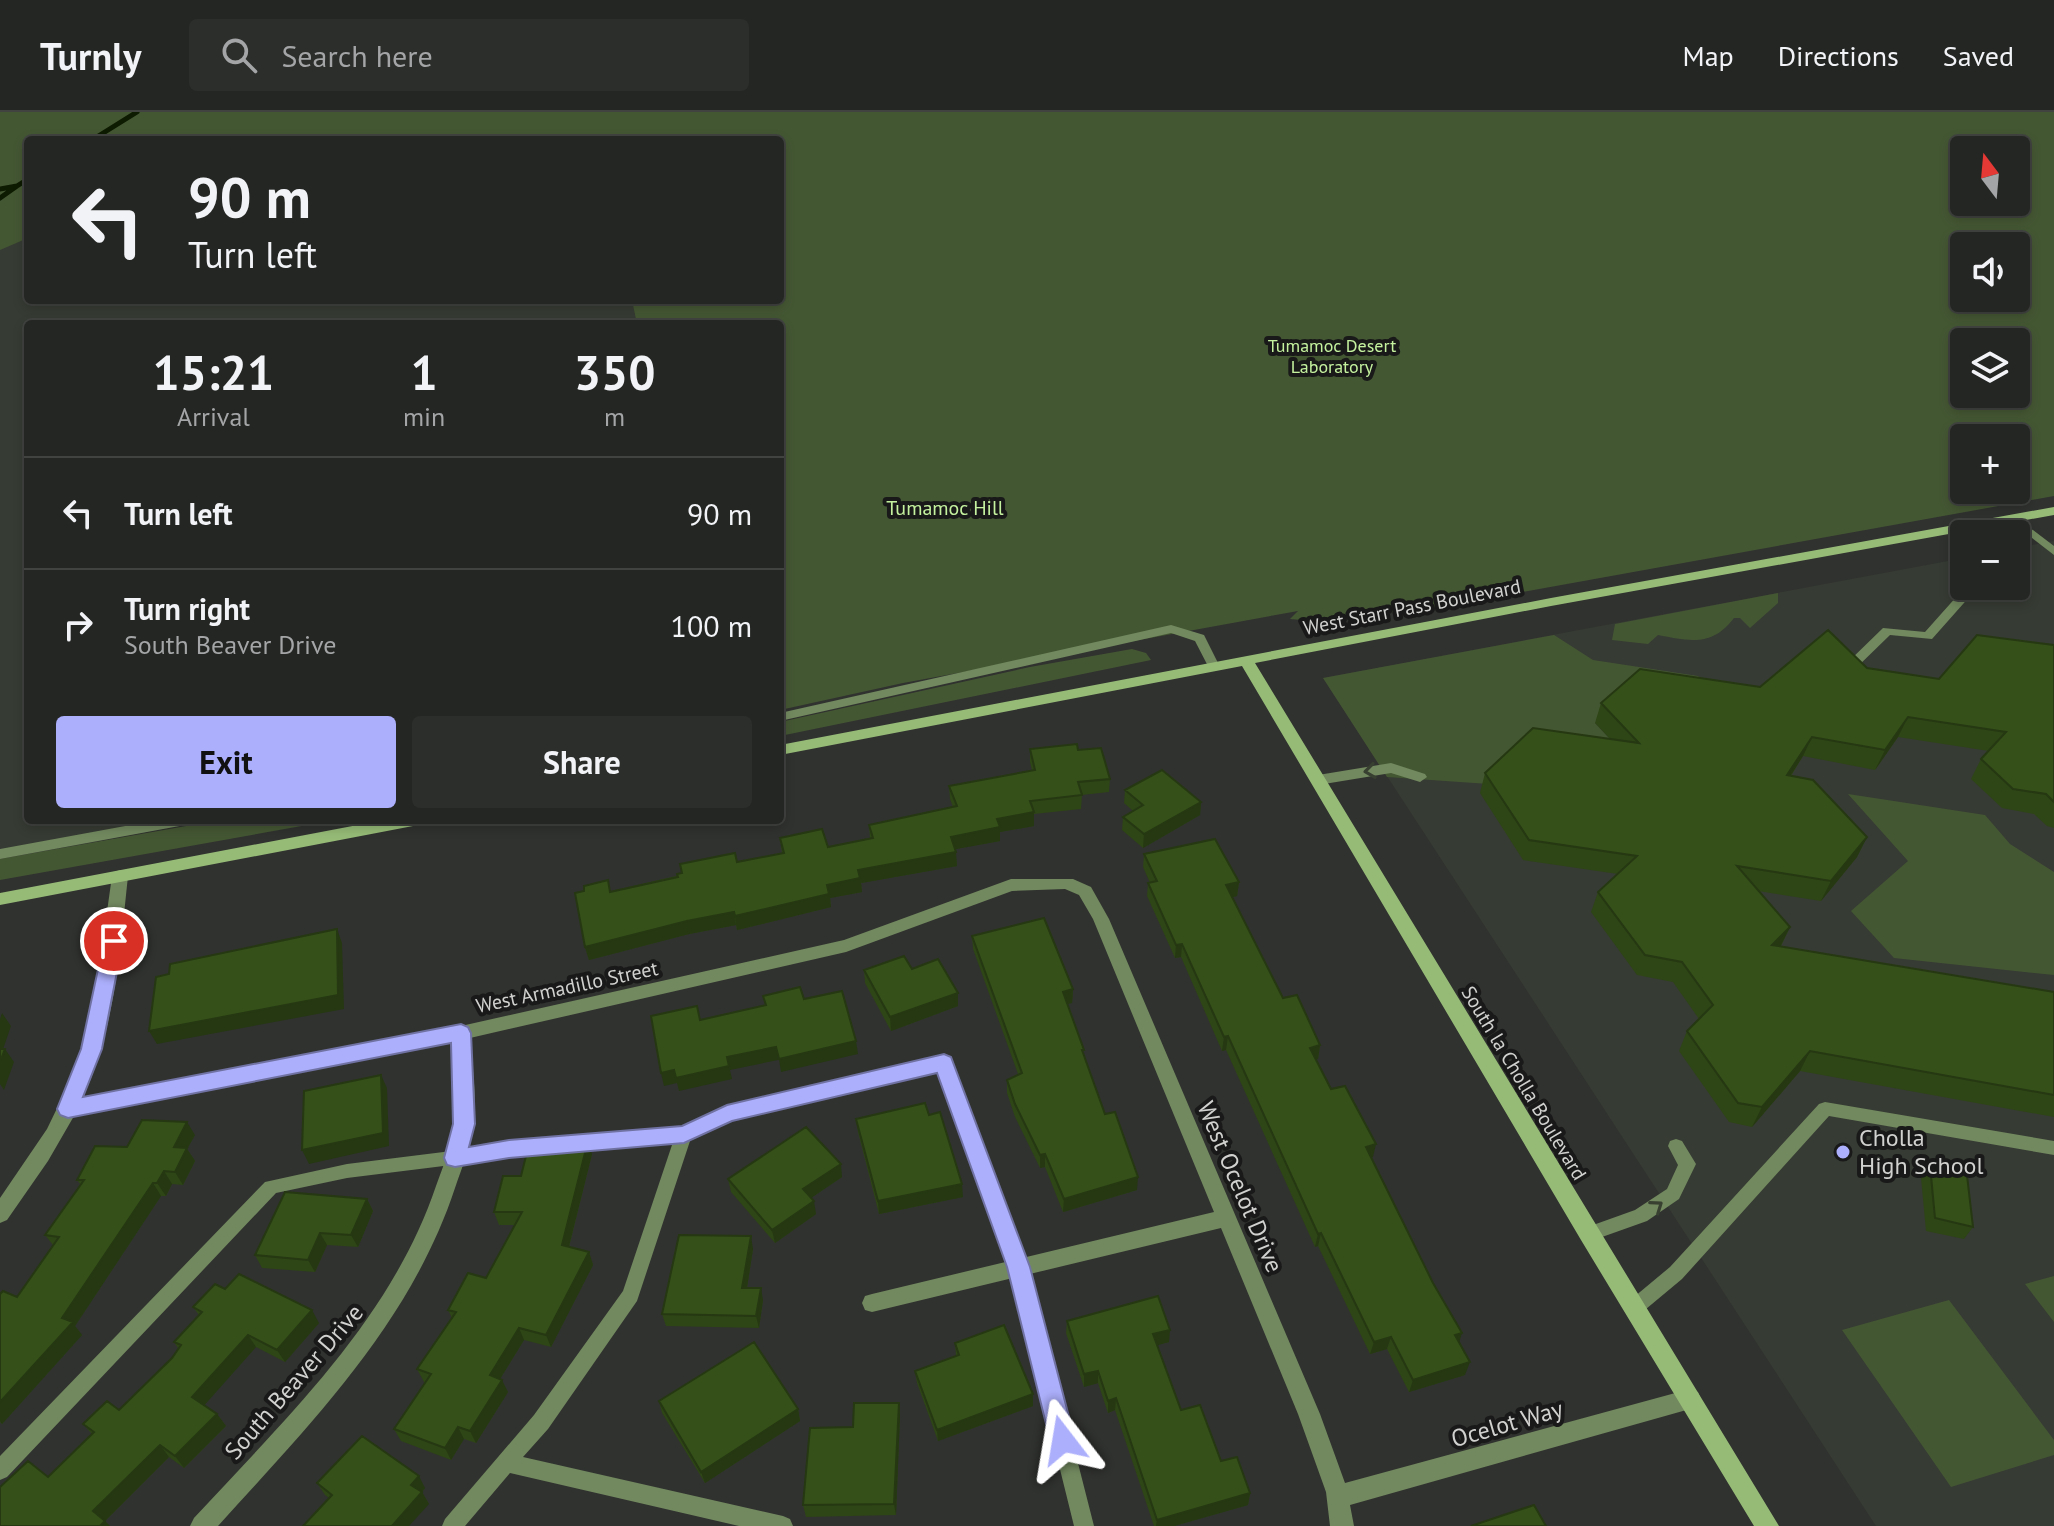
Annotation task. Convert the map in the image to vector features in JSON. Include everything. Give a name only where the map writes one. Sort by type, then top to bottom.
[{"type":"main road","name":"West Starr Pass Boulevard","points":[[784,749],[2054,511]]},
{"type":"main road","name":"South la Cholla Boulevard","points":[[1246,661],[1588,1234],[1767,1526]]},
{"type":"main road","points":[[0,899],[392,824]]},
{"type":"street","points":[[0,1214],[68,1109],[91,1049],[114,941],[120,876]]},
{"type":"street","name":"West Armadillo Street","points":[[68,1109],[461,1033],[846,946],[1011,885],[1068,879]]},
{"type":"street","name":"West Ocelot Drive","points":[[1068,879],[1085,891],[1097,911],[1309,1414],[1337,1497],[1342,1526]]},
{"type":"street","name":"South Beaver Drive","points":[[202,1526],[358,1354],[386,1315],[422,1253],[445,1194],[464,1124],[461,1033]]},
{"type":"street","points":[[872,1303],[1224,1218]]},
{"type":"street","name":"Ocelot Way","points":[[1337,1497],[1690,1399]]},
{"type":"lane","points":[[2013,518],[2054,552]]},
{"type":"lane","points":[[1850,667],[1887,631],[1928,636],[1960,600]]},
{"type":"lane","points":[[784,716],[1171,629],[1200,638],[1214,667]]},
{"type":"lane","points":[[1318,780],[1391,768],[1420,777]]},
{"type":"lane","points":[[0,854],[163,824]]},
{"type":"lane","points":[[0,1470],[271,1187],[320,1175],[509,1149],[684,1134],[727,1114],[944,1063],[1019,1267],[1084,1526]]},
{"type":"lane","points":[[1634,1308],[1676,1273],[1825,1109],[2054,1148]]},
{"type":"lane","points":[[452,1526],[541,1422],[631,1295],[684,1134]]},
{"type":"lane","points":[[1588,1234],[1641,1216],[1673,1194],[1687,1164],[1676,1146]]},
{"type":"lane","points":[[506,1463],[783,1526]]},
{"type":"shaded area","points":[[24,210],[24,304],[685,304],[691,320],[24,320],[24,824],[186,824],[0,861],[0,213]]},
{"type":"shaded area","name":"Cholla High School","points":[[2054,541],[2054,1526],[1876,1526],[1323,678],[1950,561],[1950,600],[2030,600],[2030,545]]},
{"type":"green space","name":"Tumamoc Desert Laboratory","points":[[0,112],[2054,112],[2054,496],[2030,500],[2030,424],[1950,424],[1950,504],[2010,504],[1428,609],[1354,615],[1343,617],[1336,623],[1290,619],[1298,611],[903,683],[784,709],[784,320],[636,320],[633,304],[784,304],[784,136],[24,136],[24,240],[0,250]]},
{"type":"green space","points":[[1778,593],[1778,603],[1750,628],[1740,618],[1734,618],[1717,634],[1700,640],[1658,635],[1648,644],[1612,640],[1615,624]]},
{"type":"green space","points":[[1554,635],[1593,660],[1698,676],[1724,702],[1595,723],[1610,739],[1489,784],[1387,777],[1323,678]]},
{"type":"green space","points":[[1132,649],[1146,653],[1151,660],[784,735],[784,721],[1030,667]]},
{"type":"green space","points":[[1848,794],[1985,815],[2010,844],[2054,872],[2054,975],[1894,958],[1851,911],[1908,861]]},
{"type":"green space","points":[[197,824],[313,824],[0,880],[0,859]]},
{"type":"green space","points":[[2054,1276],[2054,1322],[2025,1284]]},
{"type":"green space","points":[[1949,1300],[2054,1440],[2054,1455],[1951,1487],[1842,1330]]},
{"type":"building","points":[[1828,630],[1867,668],[1939,679],[1977,635],[2054,645],[2054,802],[2046,794],[2013,789],[1981,759],[2006,732],[1908,717],[1885,750],[1812,737],[1787,775],[1813,780],[1867,837],[1831,881],[1737,866],[1790,927],[1772,945],[2054,992],[2054,1095],[1810,1051],[1762,1107],[1738,1103],[1687,1031],[1713,1005],[1682,962],[1645,955],[1598,892],[1637,856],[1529,840],[1485,773],[1533,728],[1639,743],[1601,703],[1640,669],[1760,687]]},
{"type":"building","points":[[1077,744],[1078,750],[1101,748],[1110,779],[1078,782],[1082,795],[1030,801],[1034,812],[997,819],[1000,827],[951,837],[956,852],[858,870],[860,878],[827,885],[829,894],[735,916],[734,912],[687,921],[585,947],[575,893],[584,891],[584,886],[608,880],[610,892],[678,877],[677,874],[682,873],[680,864],[735,853],[737,862],[784,853],[780,838],[822,829],[828,847],[873,838],[869,825],[957,806],[949,786],[1035,770],[1030,749]]},
{"type":"building","points":[[1162,770],[1201,802],[1144,834],[1123,817],[1143,805],[1125,790]]},
{"type":"building","points":[[1215,839],[1239,882],[1226,885],[1283,998],[1297,995],[1320,1045],[1310,1048],[1331,1089],[1345,1086],[1376,1144],[1366,1147],[1433,1283],[1462,1333],[1455,1335],[1470,1362],[1413,1380],[1391,1337],[1374,1342],[1321,1233],[1318,1234],[1228,1036],[1224,1037],[1182,944],[1176,945],[1148,883],[1157,881],[1144,854]]},
{"type":"building","points":[[1044,918],[1073,989],[1063,992],[1105,1114],[1115,1112],[1138,1177],[1064,1199],[1045,1154],[1040,1155],[1015,1104],[1007,1080],[1022,1073],[972,936]]},
{"type":"building","points":[[337,929],[338,995],[149,1031],[156,977],[169,974],[170,964]]},
{"type":"building","points":[[904,956],[912,969],[938,959],[958,993],[890,1017],[864,970]]},
{"type":"building","points":[[800,987],[804,999],[842,991],[856,1041],[779,1059],[776,1047],[727,1057],[729,1066],[676,1078],[674,1070],[661,1073],[651,1016],[697,1006],[700,1020],[766,1005],[763,996]]},
{"type":"building","points":[[381,1075],[383,1133],[302,1150],[304,1091]]},
{"type":"building","points":[[925,1103],[929,1115],[940,1112],[962,1184],[878,1201],[856,1119]]},
{"type":"building","points":[[142,1120],[187,1122],[174,1147],[187,1148],[175,1172],[164,1171],[157,1183],[153,1183],[62,1318],[73,1322],[0,1402],[0,1294],[3,1291],[17,1297],[59,1237],[45,1235],[84,1180],[77,1180],[95,1146],[127,1147]]},
{"type":"building","points":[[806,1127],[841,1164],[803,1189],[814,1201],[772,1230],[728,1179]]},
{"type":"building","points":[[588,1141],[562,1245],[589,1252],[546,1335],[519,1328],[490,1375],[502,1380],[470,1431],[458,1427],[445,1448],[394,1429],[431,1374],[417,1369],[456,1312],[448,1310],[468,1273],[486,1278],[522,1212],[494,1212],[503,1176],[521,1176],[529,1144]]},
{"type":"building","points":[[1944,1161],[1966,1167],[1973,1227],[1935,1218],[1930,1165],[1946,1169]]},
{"type":"building","points":[[285,1192],[367,1199],[351,1235],[320,1233],[308,1260],[255,1255]]},
{"type":"building","points":[[679,1235],[751,1236],[742,1288],[761,1288],[756,1316],[662,1314]]},
{"type":"building","points":[[239,1274],[312,1310],[277,1350],[248,1335],[192,1397],[217,1414],[175,1456],[160,1445],[93,1511],[105,1521],[100,1526],[0,1526],[0,1487],[28,1461],[48,1477],[94,1432],[83,1424],[107,1401],[119,1410],[172,1358],[181,1345],[174,1342],[202,1312],[193,1307],[215,1284],[225,1289]]},
{"type":"building","points":[[1158,1296],[1170,1330],[1153,1334],[1181,1410],[1200,1405],[1221,1461],[1237,1457],[1250,1493],[1157,1520],[1116,1398],[1108,1401],[1098,1371],[1084,1374],[1067,1321]]},
{"type":"building","points":[[1004,1325],[1033,1394],[937,1430],[915,1371],[959,1355],[955,1343]]},
{"type":"building","points":[[754,1342],[798,1409],[701,1472],[659,1401]]},
{"type":"building","points":[[854,1403],[899,1403],[894,1504],[803,1505],[810,1428],[853,1427]]},
{"type":"building","points":[[362,1436],[419,1476],[411,1485],[422,1492],[392,1526],[303,1526],[332,1495],[317,1483]]},
{"type":"building","points":[[1534,1505],[1546,1526],[1471,1526]]},
{"type":"waterway","points":[[98,136],[137,112]]},
{"type":"waterway","points":[[17,186],[24,182]]},
{"type":"waterway","points":[[0,189],[17,186]]},
{"type":"waterway","points":[[0,198],[17,186]]},
{"type":"place","name":"Cholla High School","points":[[1843,1152]]},
{"type":"route","points":[[114,941],[91,1049],[68,1109],[461,1033],[464,1124],[455,1158],[509,1149],[684,1134],[727,1114],[944,1063],[1019,1267],[1063,1440]]},
{"type":"park label","name":"Tumamoc Hill","points":[[945,508]]}]
